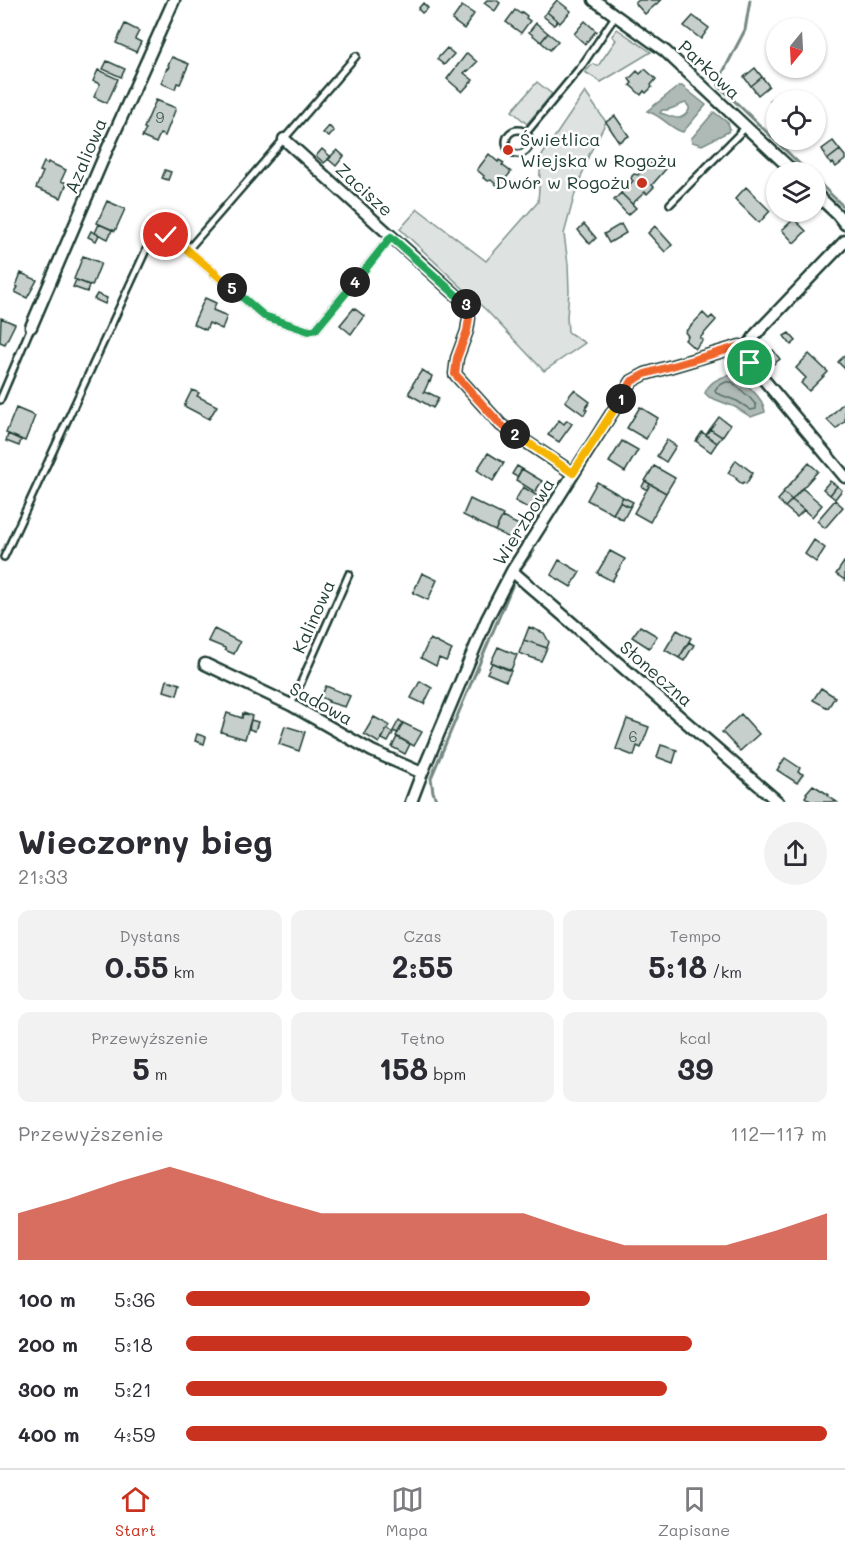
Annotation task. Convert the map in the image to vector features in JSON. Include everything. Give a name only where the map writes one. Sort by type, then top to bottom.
[{"type":"street","name":"Azaliowa","points":[[31,327],[174,0]]},
{"type":"street","name":"Parkowa","points":[[594,0],[665,51],[783,162]]},
{"type":"street","name":"Zacisze","points":[[284,139],[466,304],[469,318],[467,331],[457,358],[455,374],[501,425],[573,473]]},
{"type":"street","points":[[826,204],[845,224]]},
{"type":"street","points":[[845,241],[756,334],[747,348],[750,363],[845,477]]},
{"type":"street","name":"Wierzbowa","points":[[411,802],[487,619],[512,571],[632,381],[645,374],[740,346],[747,348]]},
{"type":"street","name":"Słoneczna","points":[[512,571],[778,802]]},
{"type":"street","name":"Sadowa","points":[[205,664],[291,705],[372,751],[422,773]]},
{"type":"lane","points":[[526,133],[583,64],[616,15]]},
{"type":"lane","points":[[192,245],[356,57]]},
{"type":"lane","points":[[670,204],[746,127]]},
{"type":"lane","points":[[519,130],[526,133],[530,139],[530,146],[526,152],[519,155],[512,154],[505,142],[507,136],[519,130]]},
{"type":"lane","points":[[4,557],[152,237],[159,232],[177,241],[264,316],[309,331],[316,329],[391,237]]},
{"type":"lane","points":[[0,400],[31,327]]},
{"type":"lane","name":"Kalinowa","points":[[291,705],[349,574]]},
{"type":"shaded area","points":[[617,29],[651,52],[601,82],[585,72],[593,64],[598,66],[616,40],[612,36]]},
{"type":"shaded area","points":[[537,82],[552,94],[527,124],[512,111]]},
{"type":"shaded area","points":[[585,92],[606,122],[589,155],[564,234],[568,264],[568,332],[585,343],[544,371],[487,311],[400,229],[418,209],[486,261],[538,202],[541,157]]},
{"type":"water","points":[[679,86],[706,105],[683,132],[647,111]],"holes":[[[686,103],[689,107],[686,114],[679,118],[660,113],[662,110]]]},
{"type":"water","points":[[714,112],[728,123],[730,129],[728,132],[702,145],[692,142],[691,139]]},
{"type":"water","points":[[731,375],[747,385],[757,395],[765,412],[751,417],[705,393],[715,381]]},
{"type":"building","points":[[487,0],[496,0],[500,3],[495,11],[484,3]]},
{"type":"building","points":[[557,0],[571,11],[560,23],[547,12]]},
{"type":"building","points":[[639,0],[661,0],[645,14],[635,3]]},
{"type":"building","points":[[423,3],[428,8],[422,13],[418,9]]},
{"type":"building","points":[[462,6],[474,14],[464,29],[452,20]]},
{"type":"building","points":[[515,10],[521,14],[522,12],[530,21],[521,33],[506,22]]},
{"type":"building","points":[[547,12],[558,21],[554,25],[543,16]]},
{"type":"building","points":[[693,16],[709,28],[701,39],[684,26]]},
{"type":"building","points":[[585,21],[596,31],[585,44],[574,34]]},
{"type":"building","points":[[536,23],[548,33],[541,42],[529,32]]},
{"type":"building","points":[[125,24],[139,31],[135,39],[141,42],[136,52],[116,43]]},
{"type":"building","points":[[548,33],[558,41],[550,50],[541,42]]},
{"type":"building","points":[[447,48],[454,54],[444,65],[437,59]]},
{"type":"building","points":[[467,53],[477,62],[464,73],[473,80],[462,92],[447,79]]},
{"type":"building","points":[[172,57],[189,64],[180,84],[177,83],[175,89],[161,83]]},
{"type":"building","points":[[107,61],[125,69],[121,77],[103,69]]},
{"type":"building","points":[[755,68],[762,77],[751,86],[744,77]]},
{"type":"building","points":[[645,69],[656,79],[652,87],[641,95],[630,85],[632,83],[629,79],[637,71],[640,74]]},
{"type":"building","points":[[98,70],[118,79],[107,103],[94,97],[100,84],[93,81]]},
{"type":"building","points":[[762,77],[769,86],[758,95],[751,86]]},
{"type":"building","points":[[156,100],[176,108],[165,136],[160,134],[156,143],[142,137]]},
{"type":"building","points":[[615,116],[629,136],[619,142],[606,122]]},
{"type":"building","points":[[329,126],[334,131],[329,137],[323,133]]},
{"type":"building","points":[[833,141],[840,150],[827,160],[823,150],[826,150],[826,146]]},
{"type":"building","points":[[322,149],[331,157],[324,163],[316,156]]},
{"type":"building","points":[[337,150],[344,156],[336,166],[328,159]]},
{"type":"building","points":[[840,150],[845,160],[836,167],[827,160]]},
{"type":"building","points":[[489,154],[498,162],[499,160],[504,163],[502,165],[511,172],[499,187],[491,180],[483,178],[484,176],[477,170]]},
{"type":"building","points":[[44,162],[66,170],[61,181],[67,183],[61,198],[36,188],[43,172],[40,171]]},
{"type":"building","name":"Dwór w Rogożu","points":[[651,162],[655,166],[658,163],[665,170],[652,185],[654,187],[632,204],[621,193],[633,181],[632,176],[638,175]]},
{"type":"building","points":[[165,170],[171,172],[168,180],[162,178]]},
{"type":"building","points":[[746,187],[766,207],[766,215],[759,223],[735,199]]},
{"type":"building","points":[[621,193],[636,208],[628,215],[614,200]]},
{"type":"building","points":[[107,201],[125,209],[115,231],[97,223]]},
{"type":"building","points":[[791,222],[797,222],[806,231],[794,243],[782,230]]},
{"type":"building","points":[[99,224],[112,230],[108,239],[95,233]]},
{"type":"building","points":[[584,224],[596,238],[590,244],[578,230]]},
{"type":"building","points":[[621,224],[626,233],[609,243],[604,234]]},
{"type":"building","points":[[655,226],[672,245],[665,252],[648,233]]},
{"type":"building","points":[[91,231],[99,235],[96,241],[88,237]]},
{"type":"building","points":[[83,256],[101,263],[92,286],[74,279]]},
{"type":"building","points":[[21,273],[37,280],[27,298],[15,292]]},
{"type":"building","points":[[76,280],[89,285],[87,292],[73,287]]},
{"type":"building","points":[[97,294],[107,298],[105,304],[94,299]]},
{"type":"building","points":[[205,298],[216,303],[213,310],[227,316],[222,329],[209,323],[206,330],[193,324]]},
{"type":"building","points":[[354,308],[364,316],[351,334],[340,325]]},
{"type":"building","points":[[703,313],[709,319],[712,316],[716,320],[700,338],[703,340],[695,349],[685,340],[688,336],[685,332]]},
{"type":"building","points":[[1,318],[15,324],[5,344],[0,342]]},
{"type":"building","points":[[789,333],[796,341],[791,345],[784,336]]},
{"type":"building","points":[[765,349],[768,354],[773,350],[780,359],[764,371],[757,361],[760,360],[757,356]]},
{"type":"building","points":[[809,354],[828,372],[809,391],[801,383],[806,378],[796,368]]},
{"type":"building","points":[[845,355],[845,369],[838,362]]},
{"type":"building","points":[[422,370],[432,376],[424,392],[439,398],[433,408],[409,394]]},
{"type":"building","points":[[192,390],[199,393],[197,396],[217,406],[209,419],[184,406]]},
{"type":"building","points":[[574,390],[590,402],[584,415],[565,401]]},
{"type":"building","points":[[845,401],[845,421],[836,429],[827,420]]},
{"type":"building","points":[[640,407],[658,418],[646,439],[627,428]]},
{"type":"building","points":[[16,408],[35,416],[25,441],[6,433]]},
{"type":"building","points":[[719,417],[730,425],[722,437],[710,429]]},
{"type":"building","points":[[559,420],[564,424],[567,420],[572,424],[559,442],[548,435]]},
{"type":"building","points":[[710,429],[722,437],[717,443],[706,435]]},
{"type":"building","points":[[702,432],[717,443],[711,452],[696,441]]},
{"type":"building","points":[[8,434],[21,440],[19,446],[6,441]]},
{"type":"building","points":[[667,440],[676,446],[666,462],[657,456]]},
{"type":"building","points":[[622,441],[638,450],[625,472],[609,462]]},
{"type":"building","points":[[488,453],[504,463],[493,481],[477,470]]},
{"type":"building","points":[[736,460],[753,473],[746,484],[743,482],[742,484],[728,473]]},
{"type":"building","points":[[809,463],[818,471],[792,500],[783,492]]},
{"type":"building","points":[[517,466],[522,469],[517,477],[512,474]]},
{"type":"building","points":[[654,466],[675,478],[666,493],[645,481]]},
{"type":"building","points":[[522,469],[542,481],[535,492],[516,480]]},
{"type":"building","points":[[645,481],[650,484],[647,490],[642,487]]},
{"type":"building","points":[[830,481],[837,486],[830,495],[823,489]]},
{"type":"building","points":[[597,482],[623,497],[613,514],[587,500]]},
{"type":"building","points":[[650,484],[666,493],[650,522],[634,513]]},
{"type":"building","points":[[837,486],[842,490],[835,499],[830,495]]},
{"type":"building","points":[[523,487],[544,500],[537,513],[515,501]]},
{"type":"building","points":[[802,488],[822,505],[812,517],[792,500]]},
{"type":"building","points":[[784,493],[792,500],[785,507],[778,500]]},
{"type":"building","points":[[623,497],[633,502],[630,507],[620,502]]},
{"type":"building","points":[[470,499],[503,515],[495,531],[463,515]]},
{"type":"building","points":[[792,500],[804,510],[797,517],[785,507]]},
{"type":"building","points":[[835,500],[843,507],[825,528],[817,521]]},
{"type":"building","points":[[620,502],[630,507],[623,520],[613,514]]},
{"type":"building","points":[[502,517],[519,525],[512,539],[495,531]]},
{"type":"building","points":[[814,540],[825,548],[816,562],[805,554]]},
{"type":"building","points":[[610,551],[625,559],[612,581],[597,573]]},
{"type":"building","points":[[559,560],[580,572],[571,587],[551,575]]},
{"type":"building","points":[[845,563],[845,580],[836,574]]},
{"type":"building","points":[[422,573],[437,580],[428,600],[413,593]]},
{"type":"building","points":[[640,626],[657,636],[649,648],[632,637]]},
{"type":"building","points":[[529,627],[544,633],[549,642],[547,648],[524,640]]},
{"type":"building","points":[[214,629],[240,642],[234,654],[208,641]]},
{"type":"building","points":[[677,630],[691,638],[679,658],[665,650]]},
{"type":"building","points":[[430,639],[452,650],[446,661],[439,658],[436,666],[421,658]]},
{"type":"building","points":[[524,640],[547,648],[541,661],[519,653]]},
{"type":"building","points":[[689,642],[694,645],[684,661],[679,658]]},
{"type":"building","points":[[498,647],[517,655],[511,670],[491,662]]},
{"type":"building","points":[[492,663],[511,671],[506,681],[487,673]]},
{"type":"building","points":[[167,680],[180,684],[177,695],[164,691]]},
{"type":"building","points":[[420,681],[432,688],[424,704],[411,698]]},
{"type":"building","points":[[326,686],[350,696],[345,707],[328,702],[321,697]]},
{"type":"building","points":[[821,688],[835,697],[828,708],[813,700]]},
{"type":"building","points":[[227,713],[242,718],[243,713],[252,716],[245,739],[221,732]]},
{"type":"building","points":[[741,714],[759,734],[740,751],[722,732]]},
{"type":"building","points":[[374,717],[389,725],[379,743],[364,734]]},
{"type":"building","points":[[627,719],[649,727],[641,748],[637,746],[634,756],[616,749]]},
{"type":"building","points":[[251,720],[258,722],[255,731],[249,729]]},
{"type":"building","points":[[399,720],[403,723],[398,733],[393,731]]},
{"type":"building","points":[[403,723],[422,732],[414,746],[396,736]]},
{"type":"building","points":[[285,726],[305,732],[299,751],[279,744]]},
{"type":"building","points":[[387,729],[393,733],[388,742],[382,739]]},
{"type":"building","points":[[197,734],[206,737],[204,744],[195,741]]},
{"type":"building","points":[[397,737],[410,744],[405,754],[392,747]]},
{"type":"building","points":[[661,745],[677,750],[673,763],[657,757]]},
{"type":"building","points":[[785,758],[800,768],[798,772],[803,774],[797,783],[777,770]]},
{"type":"building","points":[[813,785],[837,802],[812,802],[805,797]]},
{"type":"waterway","points":[[750,0],[745,30],[719,80],[719,86],[798,162]]},
{"type":"waterway","points":[[826,190],[845,208]]},
{"type":"waterway","points":[[521,568],[534,551]]},
{"type":"waterway","points":[[437,802],[431,778],[513,584]]},
{"type":"place","name":"Świetlica Wiejska w Rogożu","points":[[508,150]]},
{"type":"place","name":"Dwór w Rogożu","points":[[642,183]]},
{"type":"route","points":[[166,235],[177,241],[264,316],[309,331],[316,329],[391,237],[466,304],[469,318],[467,331],[457,358],[455,374],[501,425],[573,473],[632,381],[645,374],[740,346],[747,348],[750,363]]}]
